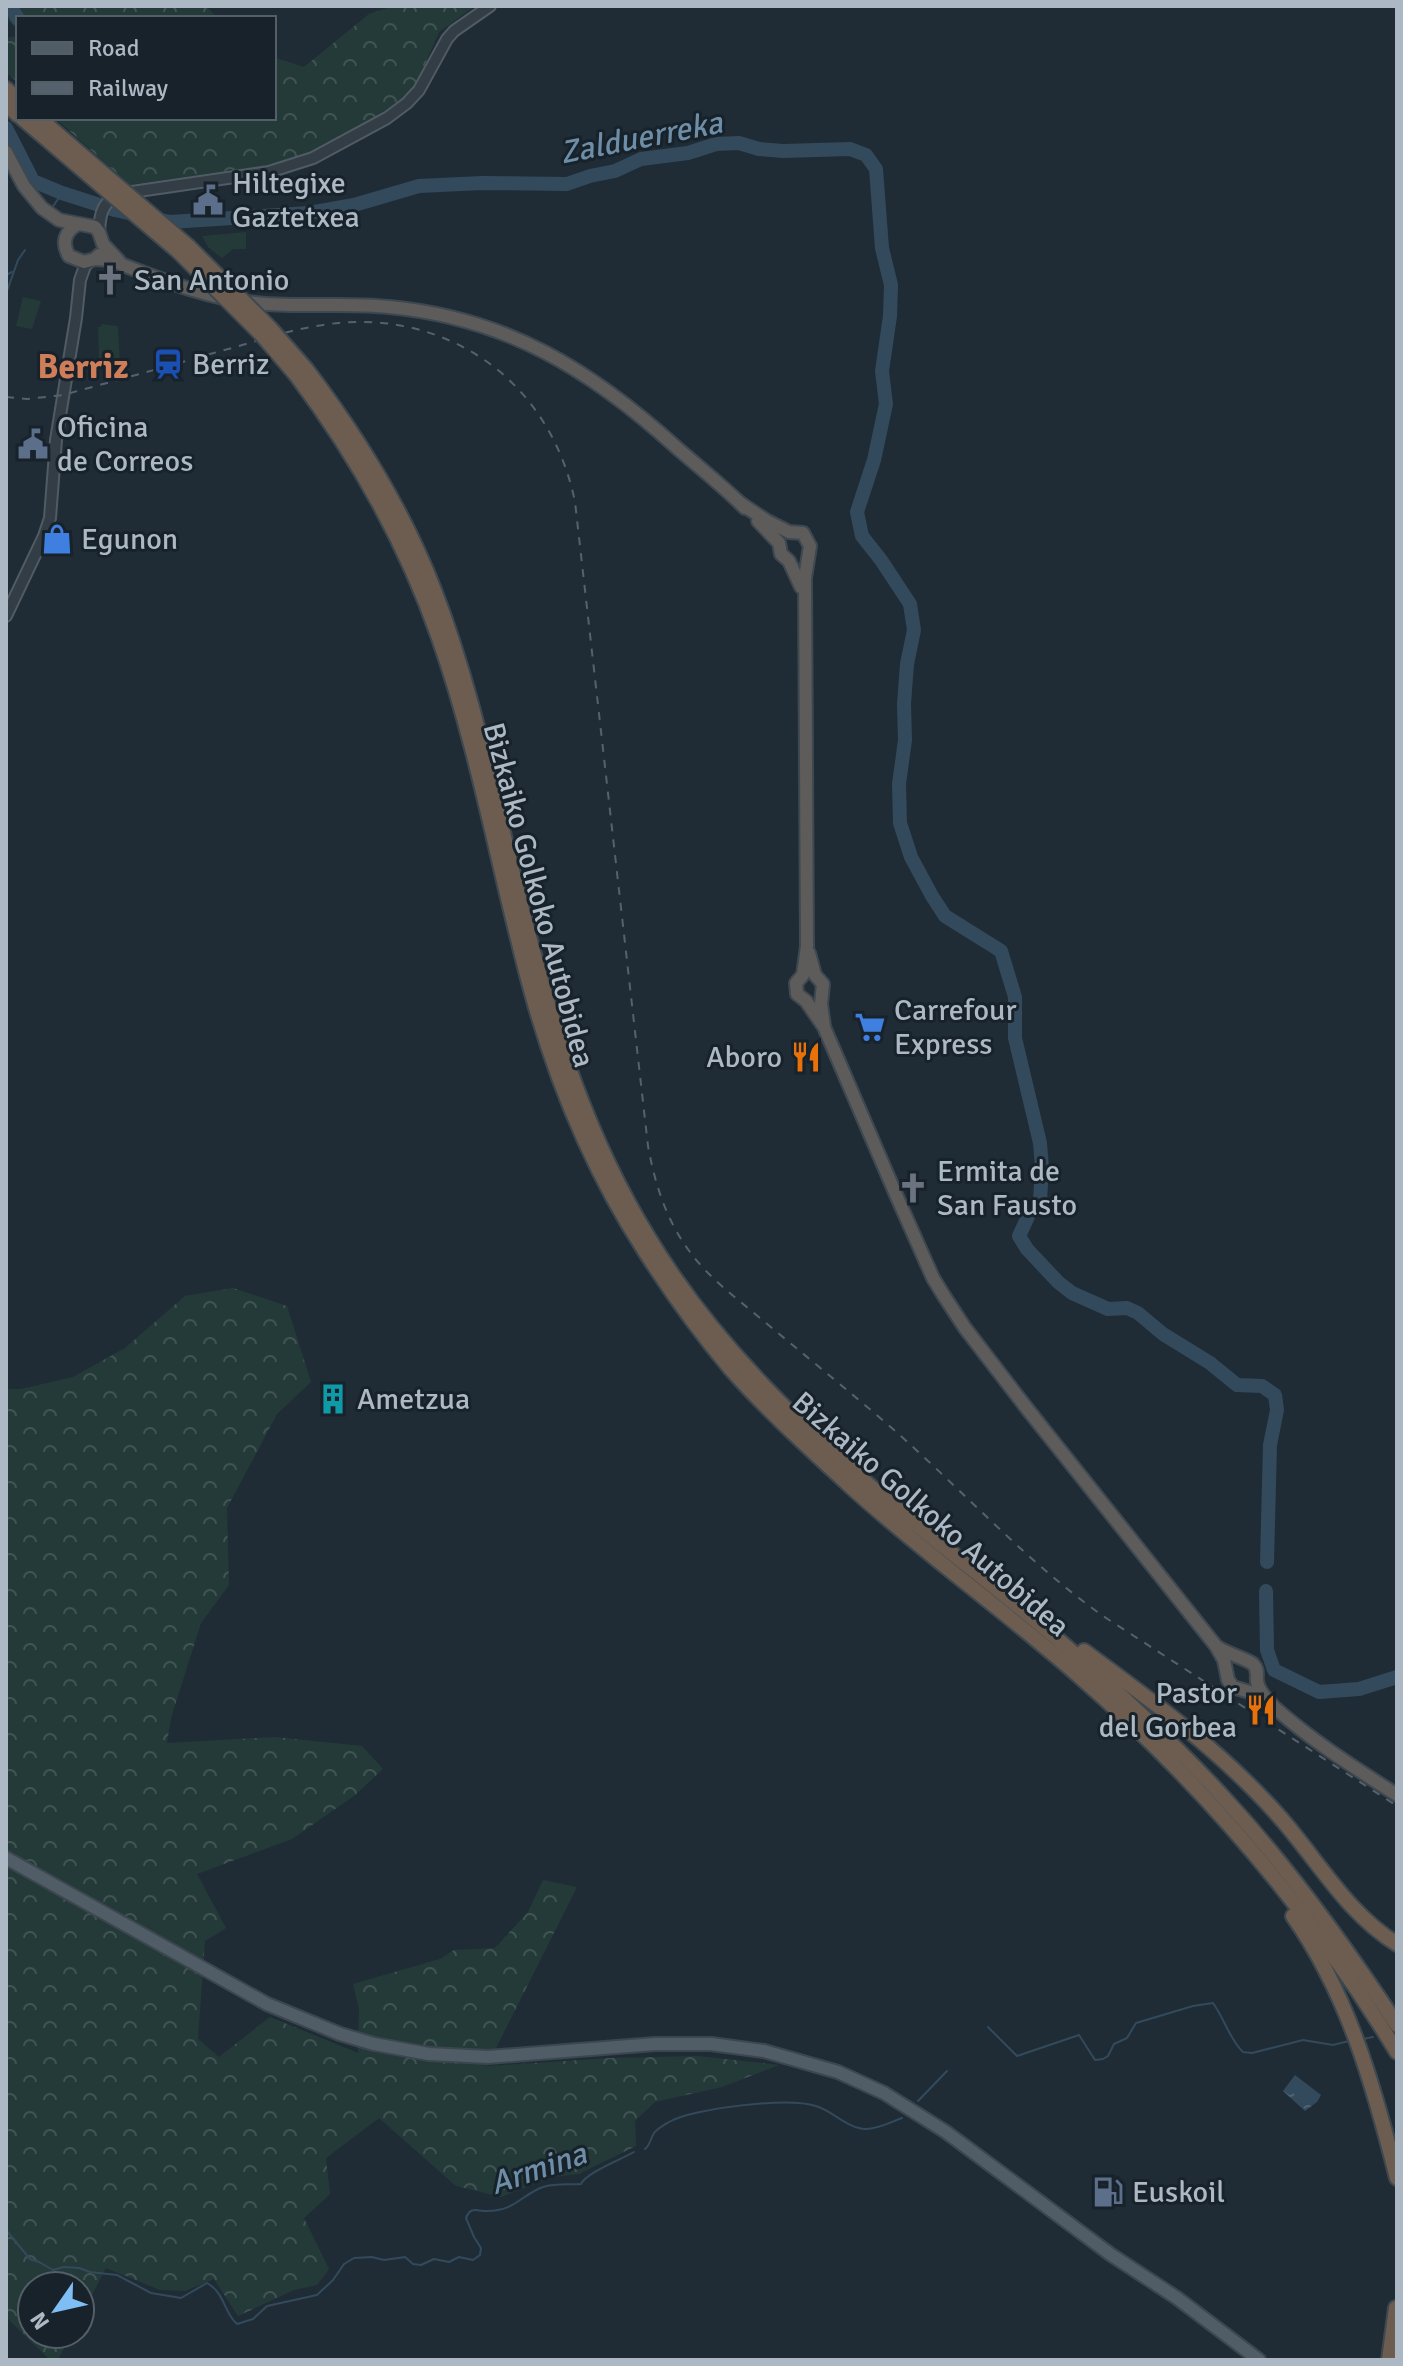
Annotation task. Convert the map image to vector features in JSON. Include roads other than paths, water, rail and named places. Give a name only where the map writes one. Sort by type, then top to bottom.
[{"type":"highway","name":"Bizkaiko Golkoko Autobidea","points":[[6,89],[15,109]]},
{"type":"highway","name":"Bizkaiko Golkoko Autobidea","points":[[29,120],[94,173]]},
{"type":"highway","name":"Bizkaiko Golkoko Autobidea","points":[[41,120],[302,373],[366,454],[403,521],[433,588],[467,686],[544,993],[565,1059],[615,1181],[675,1279],[735,1357],[833,1453],[900,1512],[996,1587],[1168,1740],[1225,1799],[1322,1916],[1397,2025]]},
{"type":"highway","points":[[6,152],[11,164],[64,240],[66,251],[73,259],[110,260],[236,301],[387,306],[453,318],[500,332],[573,366],[639,414],[740,503],[779,543],[781,554],[789,561],[798,578],[805,602]]},
{"type":"highway","points":[[36,201],[50,215],[93,231],[113,256],[132,269]]},
{"type":"highway","points":[[64,240],[68,231],[93,231]]},
{"type":"highway","points":[[92,260],[102,250],[93,231]]},
{"type":"highway","name":"Bizkaiko Golkoko Autobidea","points":[[302,373],[393,529],[422,594],[459,703],[534,1000],[554,1063],[607,1188],[648,1256],[701,1333],[763,1403],[848,1485],[1035,1638],[1124,1716],[1218,1813],[1315,1930],[1397,2052]]},
{"type":"highway","points":[[740,503],[789,532]]},
{"type":"highway","points":[[779,543],[789,532],[799,531],[807,537],[810,546],[805,602],[809,975]]},
{"type":"highway","points":[[789,561],[800,561],[807,556]]},
{"type":"highway","points":[[809,975],[823,984],[821,1004],[824,1027]]},
{"type":"highway","points":[[809,975],[796,983],[801,999],[813,1002],[823,993]]},
{"type":"highway","points":[[806,1001],[824,1027],[933,1278],[965,1328],[1216,1646],[1230,1684],[1267,1700],[1327,1750],[1397,1795]]},
{"type":"highway","points":[[996,1587],[1197,1736],[1277,1814],[1367,1922],[1397,1944]]},
{"type":"highway","points":[[1216,1646],[1230,1656],[1253,1664],[1257,1681],[1267,1700]]},
{"type":"highway","points":[[1228,1672],[1233,1663],[1243,1660]]},
{"type":"highway","points":[[1245,1691],[1257,1681]]},
{"type":"highway","points":[[1259,1861],[1314,1947],[1340,1997],[1368,2074],[1397,2178]]},
{"type":"highway","points":[[1389,2355],[1396,2308]]},
{"type":"highway","points":[[1389,2355],[1397,2331]]},
{"type":"main road","points":[[6,1858],[267,2004],[307,2022],[374,2044],[429,2054],[488,2057],[655,2044],[711,2044],[764,2051],[838,2072],[884,2093],[946,2132],[1259,2360]]},
{"type":"street","points":[[93,231],[104,206],[118,194],[269,172],[313,158],[387,118],[419,90],[454,31],[490,6]]},
{"type":"street","points":[[73,259],[80,292]]},
{"type":"street","points":[[6,616],[50,518],[56,440],[82,273],[92,260]]},
{"type":"water","points":[[1295,2075],[1321,2095],[1305,2111],[1283,2091]]},
{"type":"waterway","name":"Zalduerreka","points":[[10,6],[16,16]]},
{"type":"waterway","name":"Zalduerreka","points":[[6,128],[33,181],[115,210],[170,222],[309,213],[354,205],[419,186],[567,184],[615,171],[641,159],[688,153],[716,144],[739,143],[783,151],[850,149],[866,155],[876,169],[882,248],[891,285],[882,371],[886,404],[874,460],[857,512],[862,536],[910,604],[914,630],[904,704],[900,823],[911,857],[945,916],[1001,951],[1015,997],[1015,1038],[1040,1143],[1042,1167],[1040,1201],[1031,1210],[1019,1236],[1027,1249],[1072,1293],[1108,1309],[1127,1308],[1138,1313],[1237,1385],[1262,1386],[1275,1395],[1277,1410],[1270,1445],[1267,1562]]},
{"type":"waterway","points":[[52,208],[62,193]]},
{"type":"waterway","points":[[6,294],[18,260],[25,250]]},
{"type":"waterway","points":[[6,275],[12,272]]},
{"type":"waterway","name":"Zalduerreka","points":[[1266,1591],[1267,1650],[1274,1670],[1319,1692],[1359,1689],[1397,1677]]},
{"type":"waterway","name":"Armina","points":[[988,2027],[1017,2056],[1079,2035],[1095,2060],[1108,2056],[1114,2044],[1127,2038],[1136,2023],[1213,2003],[1243,2052],[1252,2053],[1303,2040],[1333,2045],[1349,2041]]},
{"type":"waterway","name":"Armina","points":[[1363,2039],[1373,2037]]},
{"type":"waterway","name":"Armina","points":[[918,2101],[947,2071]]},
{"type":"waterway","name":"Armina","points":[[645,2149],[655,2132],[669,2122],[699,2112],[741,2105],[785,2103],[816,2106],[853,2126],[866,2129],[902,2118]]},
{"type":"waterway","name":"Armina","points":[[6,2230],[30,2259],[53,2270],[79,2268],[117,2275],[151,2293],[181,2298],[207,2283],[217,2292],[237,2324],[253,2319],[267,2306],[317,2295],[344,2264],[354,2258],[384,2260],[405,2257],[413,2264],[421,2265],[434,2259],[449,2262],[459,2257],[473,2260],[480,2255],[481,2248],[466,2218],[470,2212],[511,2206],[535,2190],[548,2186],[581,2184],[596,2171],[634,2152]]},
{"type":"railway","points":[[6,397],[27,399],[63,395],[283,333],[347,322],[396,325],[443,338],[485,361],[518,389],[550,433],[565,466],[575,502],[648,1146],[663,1201],[682,1240],[697,1261],[723,1287],[886,1423],[1074,1594],[1103,1616],[1397,1806]]},
{"type":"place","name":"Hiltegixe Gaztetxea","points":[[208,200]]},
{"type":"place","name":"San Antonio","points":[[110,280]]},
{"type":"place","name":"Berriz","points":[[168,364]]},
{"type":"place","name":"Oficina de Correos","points":[[33,444]]},
{"type":"place","name":"Egunon","points":[[57,539]]},
{"type":"place","name":"Carrefour Express","points":[[870,1027]]},
{"type":"place","name":"Aboro","points":[[806,1057]]},
{"type":"place","name":"Ermita de San Fausto","points":[[913,1188]]},
{"type":"place","name":"Ametzua","points":[[333,1399]]},
{"type":"place","name":"Pastor del Gorbea","points":[[1261,1710]]},
{"type":"place","name":"Euskoil","points":[[1108,2192]]},
{"type":"district","name":"Berriz","points":[[83,366]]}]
